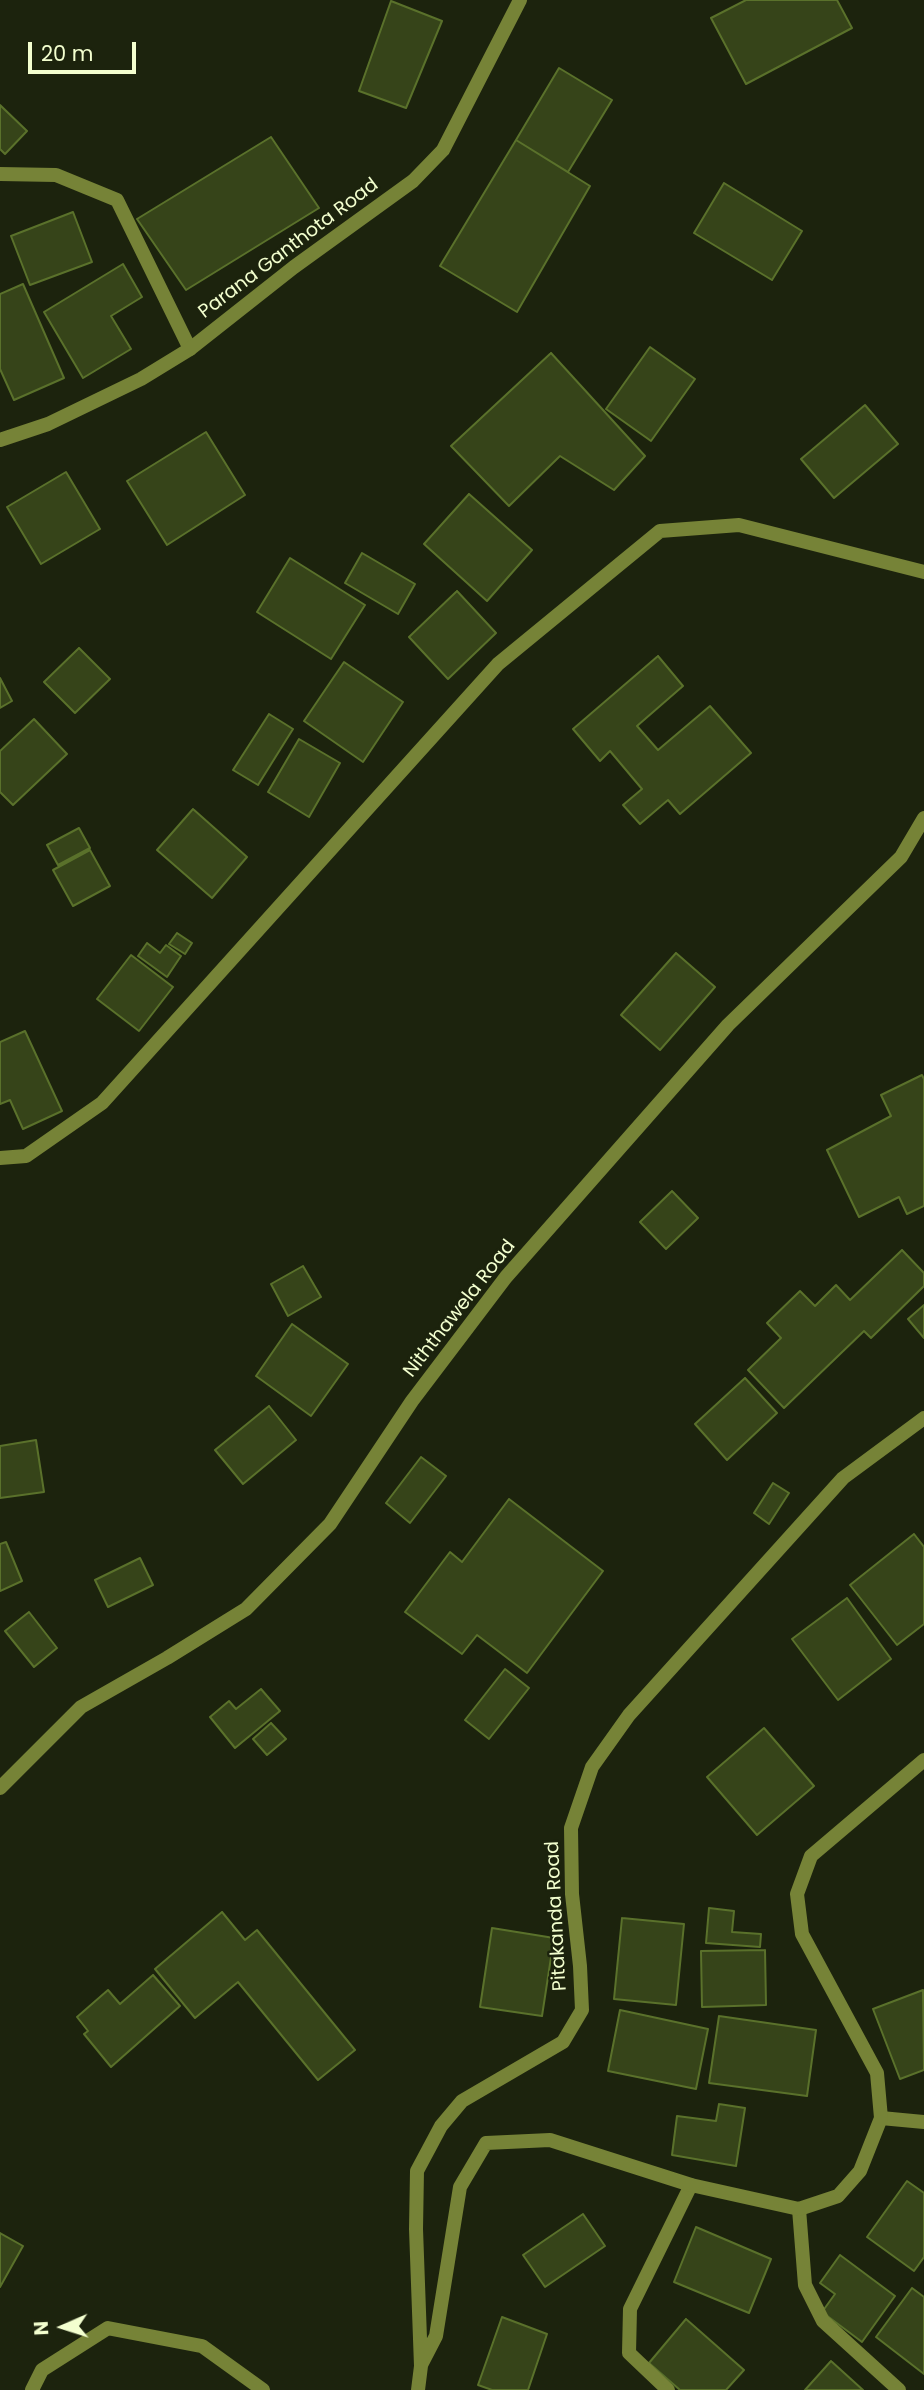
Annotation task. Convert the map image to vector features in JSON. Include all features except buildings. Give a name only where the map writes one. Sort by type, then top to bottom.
[{"type":"street","name":"Parana Ganthota Road","points":[[0,440],[48,424],[141,379],[190,349],[294,267],[413,181],[443,150],[520,0]]},
{"type":"street","points":[[0,174],[56,175],[117,200],[190,349]]},
{"type":"street","points":[[0,1158],[26,1156],[102,1103],[498,664],[660,531],[739,526],[924,572]]},
{"type":"street","name":"Niththawela Road","points":[[0,1788],[81,1707],[246,1609],[330,1524],[412,1401],[506,1277],[728,1025],[901,857],[924,818]]},
{"type":"street","name":"Pitakanda Road","points":[[418,2390],[421,2366],[416,2229],[417,2171],[441,2126],[462,2101],[563,2042],[582,2010],[572,1894],[571,1828],[592,1767],[629,1715],[843,1478],[924,1418]]},
{"type":"street","points":[[421,2366],[436,2336],[460,2187],[486,2143],[551,2140],[691,2185],[799,2209],[838,2196],[860,2171],[881,2118],[877,2073],[802,1934],[797,1894],[811,1856],[924,1760]]},
{"type":"street","points":[[881,2118],[924,2122]]},
{"type":"street","points":[[668,2390],[629,2353],[630,2309],[691,2185]]},
{"type":"street","points":[[799,2209],[805,2285],[822,2321],[899,2390]]},
{"type":"street","points":[[33,2390],[42,2370],[108,2328],[202,2346],[263,2390]]}]
